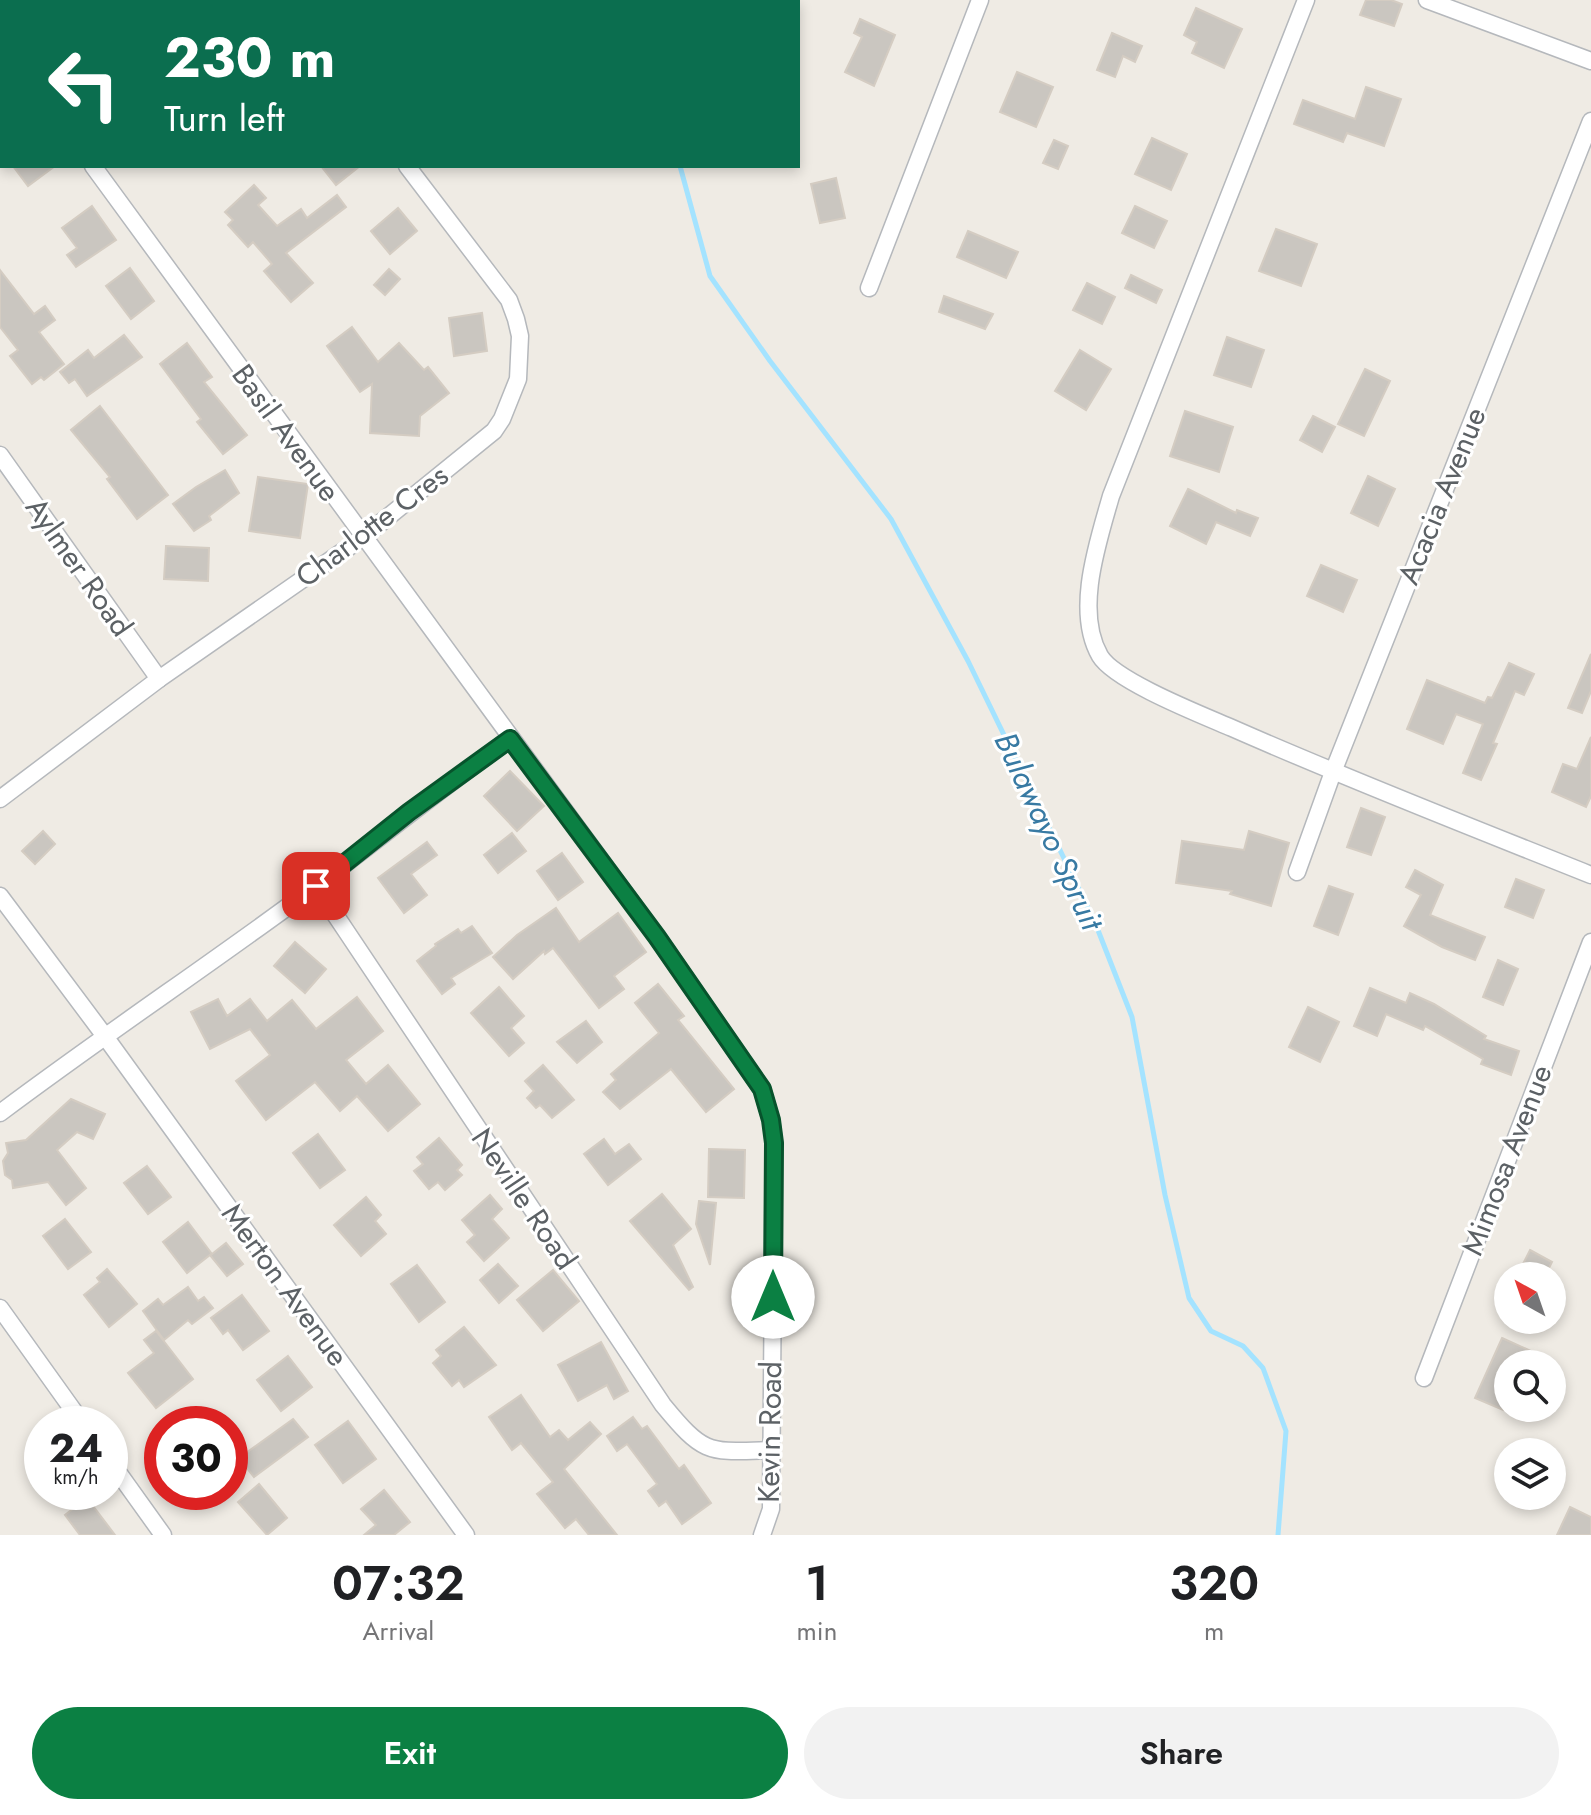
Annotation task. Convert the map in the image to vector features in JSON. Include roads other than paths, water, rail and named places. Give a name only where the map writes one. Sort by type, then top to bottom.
[{"type":"street","points":[[869,288],[980,0]]},
{"type":"street","points":[[1306,0],[1111,496],[1092,561],[1090,627],[1101,657],[1114,670],[1192,711],[1333,772],[1591,875]]},
{"type":"street","points":[[1427,0],[1591,61]]},
{"type":"street","name":"Acacia Avenue","points":[[1297,872],[1333,772],[1591,121]]},
{"type":"street","name":"Basil Avenue","points":[[94,168],[510,739]]},
{"type":"street","name":"Charlotte Cres","points":[[0,799],[159,679],[362,538],[494,431],[502,419],[518,379],[520,336],[509,300],[409,168]]},
{"type":"street","name":"Aylmer Road","points":[[0,455],[159,679]]},
{"type":"street","points":[[0,1113],[104,1035],[316,886],[409,812],[510,739]]},
{"type":"street","name":"Kevin Road","points":[[510,739],[657,937],[762,1089],[774,1143],[771,1509],[762,1535]]},
{"type":"street","name":"Neville Road","points":[[316,886],[663,1405],[686,1434],[704,1447],[720,1451],[772,1450]]},
{"type":"street","points":[[0,896],[104,1035]]},
{"type":"street","name":"Mimosa Avenue","points":[[1424,1378],[1591,942]]},
{"type":"street","name":"Merton Avenue","points":[[104,1035],[466,1535]]},
{"type":"street","points":[[0,1308],[70,1406]]},
{"type":"street","points":[[128,1486],[163,1535]]},
{"type":"waterway","name":"Bulawayo Spruit","points":[[681,168],[710,276],[770,361],[891,519],[968,661],[1094,920],[1132,1017],[1165,1195],[1189,1298],[1211,1331],[1243,1346],[1263,1368],[1286,1431],[1278,1535]]}]
